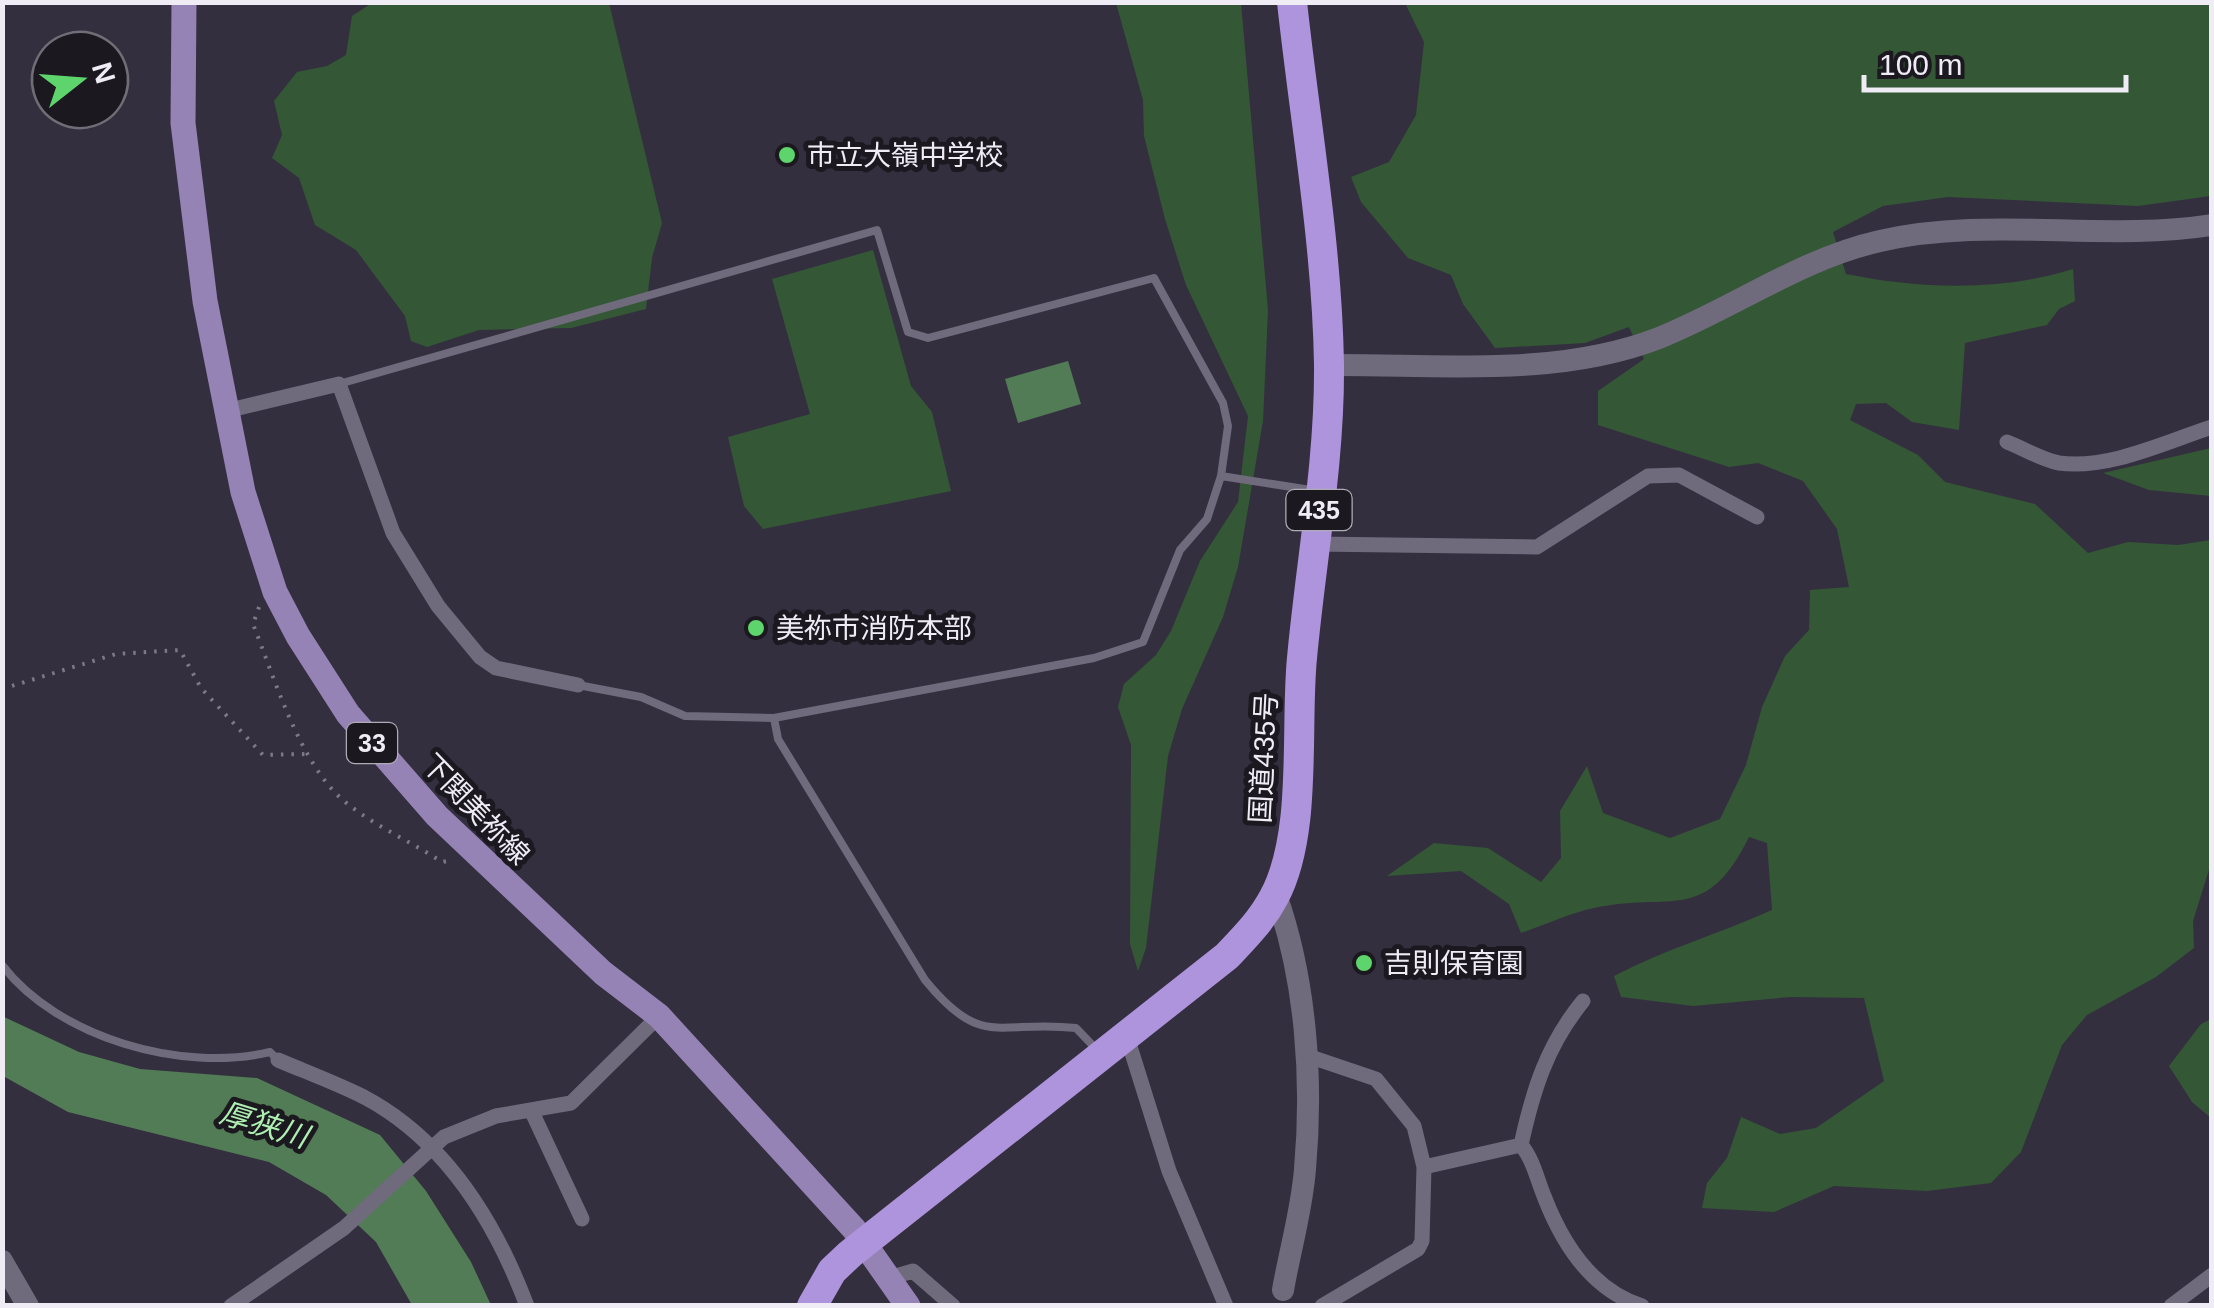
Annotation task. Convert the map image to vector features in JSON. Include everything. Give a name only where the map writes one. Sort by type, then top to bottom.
[{"type":"highway","name":"国道435号","points":[[812,1306],[832,1272],[850,1254],[1194,983],[1254,927],[1276,894],[1292,831],[1302,659],[1321,492],[1329,365],[1324,275],[1292,2]]},
{"type":"main road","name":"下関美祢線","points":[[184,2],[183,123],[192,220],[226,411],[243,492],[275,592],[321,676],[348,714],[469,850],[603,973],[660,1016],[854,1229],[908,1306]]},
{"type":"street","points":[[1329,365],[1551,364],[1589,358],[1658,338],[1840,252],[1926,232],[2148,231],[2212,224]]},
{"type":"street","points":[[226,411],[340,384],[393,533],[438,606],[496,668],[578,685]]},
{"type":"street","points":[[2007,442],[2057,462],[2084,463],[2212,427]]},
{"type":"street","points":[[1315,544],[1537,547],[1648,476],[1679,475],[1757,518]]},
{"type":"street","points":[[1276,894],[1288,930],[1304,1022],[1305,1171],[1286,1298]]},
{"type":"street","points":[[1583,1001],[1559,1031],[1546,1058],[1522,1145],[1572,1251],[1604,1288],[1642,1306]]},
{"type":"street","points":[[231,1306],[344,1228],[428,1150],[476,1122],[571,1103],[582,1096],[660,1016]]},
{"type":"street","points":[[1128,1037],[1169,1171],[1226,1306]]},
{"type":"street","points":[[1304,1055],[1376,1079],[1414,1126],[1424,1166],[1422,1241],[1418,1250],[1322,1306]]},
{"type":"street","points":[[278,1060],[364,1097],[428,1150],[496,1238],[527,1306]]},
{"type":"street","points":[[532,1112],[582,1219]]},
{"type":"street","points":[[1424,1166],[1522,1145]]},
{"type":"street","points":[[2,1262],[28,1306]]},
{"type":"street","points":[[889,1278],[913,1270],[952,1306]]},
{"type":"street","points":[[2171,1306],[2212,1275]]},
{"type":"lane","points":[[340,384],[877,230],[908,332],[928,338],[1154,278],[1223,403],[1228,426],[1221,476],[1207,520],[1180,550],[1143,642],[1094,658],[774,718],[685,716],[641,697],[578,685]]},
{"type":"lane","points":[[1221,476],[1321,492]]},
{"type":"lane","points":[[774,718],[778,738],[925,980],[943,1002],[964,1021],[986,1029],[1076,1028],[1101,1055]]},
{"type":"lane","points":[[2,965],[16,983],[58,1018],[102,1038],[219,1058],[270,1052],[278,1060]]},
{"type":"path","points":[[275,592],[260,605],[252,624],[308,754],[342,800],[389,833],[442,862],[469,850]]},
{"type":"path","points":[[2,690],[116,654],[180,650],[201,688],[263,755],[308,754]]},
{"type":"shaded area","points":[[372,3],[609,3],[662,223],[652,258],[646,309],[571,328],[479,330],[427,347],[411,341],[405,316],[356,250],[315,225],[299,178],[272,158],[282,135],[274,101],[297,72],[327,66],[346,55],[352,16]]},
{"type":"shaded area","points":[[1116,3],[1241,3],[1268,310],[1263,421],[1238,567],[1223,617],[1182,709],[1168,756],[1146,948],[1138,971],[1130,944],[1131,745],[1118,707],[1124,684],[1156,655],[1171,631],[1200,561],[1238,502],[1248,416],[1186,285],[1144,136],[1143,100]]},
{"type":"shaded area","points":[[1405,3],[2211,3],[2211,196],[2138,206],[1948,197],[1883,206],[1833,232],[1846,274],[1874,279],[1988,285],[2073,269],[2075,301],[2059,309],[2047,325],[1965,343],[1959,430],[1912,422],[1886,403],[1856,404],[1850,420],[1918,455],[1945,482],[2035,504],[2088,553],[2128,542],[2178,545],[2211,540],[2212,860],[2193,921],[2194,948],[2156,977],[2087,1015],[2062,1045],[2021,1152],[1991,1183],[1927,1191],[1834,1186],[1774,1212],[1702,1208],[1707,1183],[1727,1158],[1741,1117],[1780,1134],[1816,1128],[1884,1081],[1864,998],[1790,997],[1693,1006],[1621,997],[1614,976],[1772,910],[1767,843],[1749,837],[1733,865],[1701,894],[1665,902],[1594,908],[1521,933],[1509,904],[1461,871],[1387,876],[1434,843],[1488,848],[1541,882],[1561,858],[1560,811],[1587,766],[1603,813],[1670,838],[1720,819],[1746,765],[1762,707],[1785,656],[1809,630],[1810,590],[1849,587],[1837,529],[1803,481],[1758,463],[1729,467],[1598,425],[1598,391],[1644,359],[1629,327],[1585,343],[1495,348],[1463,304],[1451,275],[1408,258],[1361,202],[1351,177],[1389,162],[1416,115],[1424,42]]},
{"type":"shaded area","points":[[873,250],[911,386],[932,412],[951,491],[763,529],[744,506],[728,437],[810,414],[772,279]]},
{"type":"shaded area","points":[[2211,448],[2211,496],[2149,490],[2103,473]]},
{"type":"shaded area","points":[[2211,1019],[2211,1118],[2192,1102],[2169,1066],[2201,1024]]},
{"type":"water","points":[[1068,361],[1081,404],[1018,423],[1005,379]]},
{"type":"water","name":"厚狭川","points":[[2,1016],[79,1052],[140,1069],[257,1078],[380,1135],[426,1191],[471,1262],[491,1305],[412,1305],[376,1242],[326,1195],[269,1162],[68,1112],[3,1076]]},
{"type":"place","name":"市立大嶺中学校","points":[[787,155]]},
{"type":"place","name":"美祢市消防本部","points":[[756,628]]},
{"type":"place","name":"吉則保育園","points":[[1364,963]]}]
